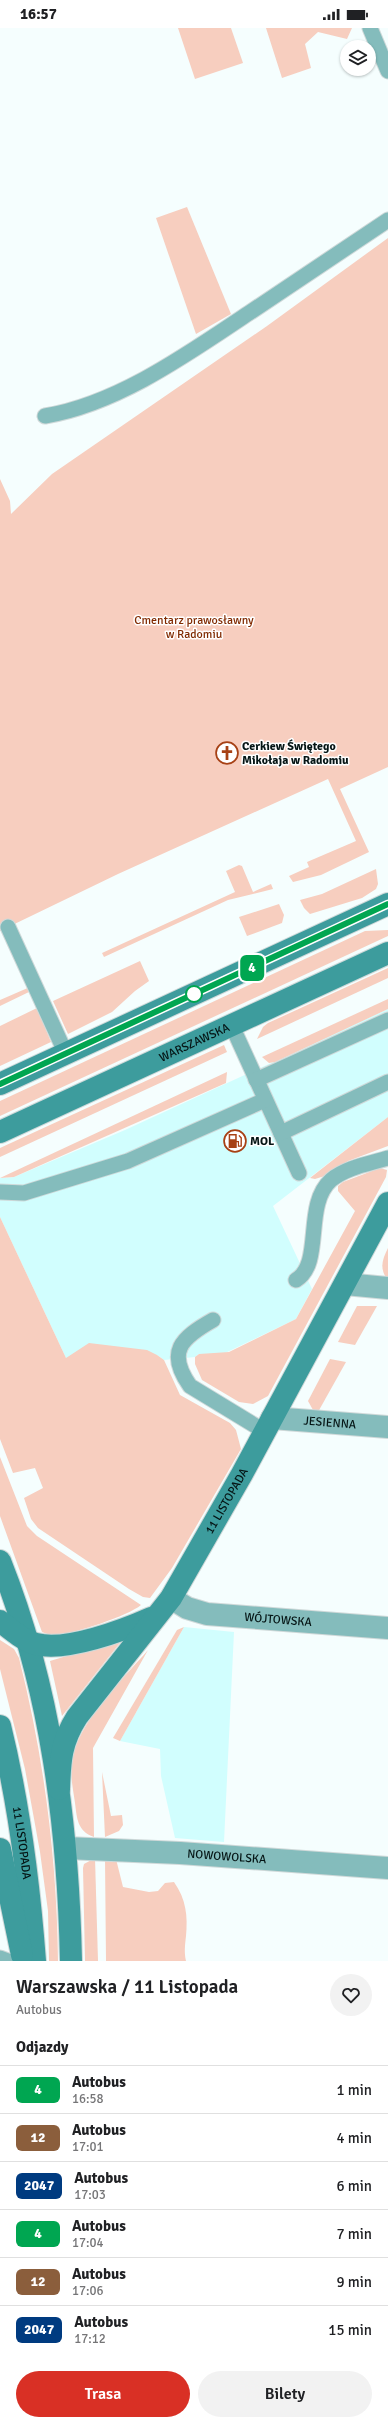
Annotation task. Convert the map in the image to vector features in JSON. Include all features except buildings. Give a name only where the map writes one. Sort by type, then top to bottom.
[{"type":"main road","points":[[0,1084],[383,910]]},
{"type":"main road","name":"WARSZAWSKA","points":[[0,1132],[388,953]]},
{"type":"main road","name":"11 LISTOPADA","points":[[59,1789],[60,1763],[66,1733],[154,1617],[171,1598],[268,1425],[388,1203]]},
{"type":"main road","name":"11 LISTOPADA","points":[[0,1561],[28,1640],[51,1734],[66,1848],[71,1961]]},
{"type":"main road","points":[[0,1621],[28,1640],[41,1645],[75,1642],[125,1630],[154,1617]]},
{"type":"main road","name":"11 LISTOPADA","points":[[0,1726],[11,1775],[26,1871],[35,1961]]},
{"type":"main road","points":[[0,1849],[23,1961]]},
{"type":"street","points":[[345,1284],[388,1288]]},
{"type":"street","name":"JESIENNA","points":[[268,1425],[388,1428]]},
{"type":"street","name":"WÓJTOWSKA","points":[[171,1598],[187,1608],[207,1614],[388,1628]]},
{"type":"street","name":"NOWOWOLSKA","points":[[66,1848],[211,1855],[388,1868]]},
{"type":"lane","points":[[370,28],[388,71]]},
{"type":"lane","points":[[46,416],[61,413],[92,402],[146,377],[206,342],[388,220]]},
{"type":"lane","points":[[8,927],[66,1054]]},
{"type":"lane","points":[[256,1080],[388,1020]]},
{"type":"lane","points":[[232,1026],[299,1172]]},
{"type":"lane","points":[[281,1133],[388,1082]]},
{"type":"lane","points":[[0,1192],[24,1193],[128,1161],[265,1100]]},
{"type":"lane","points":[[296,1280],[304,1276],[308,1266],[317,1206],[326,1187],[332,1180],[351,1169],[388,1158]]},
{"type":"lane","points":[[213,1320],[193,1331],[181,1344],[177,1358],[182,1375],[190,1386],[268,1425]]},
{"type":"lane","points":[[0,1958],[8,1961]]},
{"type":"shaded area","points":[[388,1009],[388,1117],[273,1206],[312,1289],[296,1319],[223,1354],[199,1354],[195,1357],[164,1360],[157,1355],[66,1358],[0,1217],[0,1178],[14,1177],[125,1130]]},
{"type":"shaded area","points":[[184,1627],[234,1632],[224,1842],[175,1838],[161,1776],[160,1749],[120,1741]]},
{"type":"green space","points":[[178,28],[231,28],[243,63],[195,79]]},
{"type":"green space","points":[[266,28],[352,28],[347,39],[318,32],[305,44],[311,68],[282,78]]},
{"type":"green space","points":[[187,207],[231,314],[196,334],[156,218]]},
{"type":"green space","name":"Cmentarz prawosławny w Radomiu","points":[[388,238],[388,767],[340,789],[369,852],[321,875],[293,882],[289,876],[309,867],[307,862],[356,841],[328,779],[118,874],[0,931],[0,479],[10,501],[11,514],[52,474],[267,326]]},
{"type":"green space","points":[[239,865],[242,866],[253,892],[271,884],[273,889],[228,900],[104,957],[102,953],[235,892],[226,871]]},
{"type":"green space","points":[[376,869],[378,884],[376,889],[362,898],[310,914],[304,908],[300,900],[322,894]]},
{"type":"green space","points":[[279,904],[284,915],[282,923],[247,936],[239,917]]},
{"type":"green space","points":[[388,930],[388,936],[0,1116],[0,1101],[365,931]]},
{"type":"green space","points":[[140,961],[149,981],[135,991],[112,1012],[68,1034],[53,1001]]},
{"type":"green space","points":[[388,968],[388,978],[257,1039],[263,1027],[268,1023]]},
{"type":"green space","points":[[30,987],[31,991],[0,1006],[0,1000]]},
{"type":"green space","points":[[388,999],[388,1009],[275,1062],[269,1063],[262,1057]]},
{"type":"green space","points":[[37,1008],[51,1042],[0,1066],[0,1026]]},
{"type":"green space","points":[[224,1045],[227,1052],[0,1157],[0,1148]]},
{"type":"green space","points":[[227,1072],[226,1083],[14,1177],[0,1178]]},
{"type":"green space","points":[[388,1117],[388,1146],[348,1161],[328,1175],[315,1179],[310,1178]]},
{"type":"green space","points":[[380,1168],[387,1170],[386,1177],[268,1396],[253,1404],[239,1402],[202,1380],[195,1364],[195,1357],[199,1354],[229,1352],[296,1319],[355,1211],[338,1191],[338,1186],[343,1182]]},
{"type":"green space","points":[[0,1217],[66,1358],[89,1343],[147,1350],[164,1360],[180,1395],[230,1423],[236,1430],[241,1449],[172,1568],[150,1598],[143,1597],[129,1589],[38,1528],[31,1519],[24,1498],[43,1488],[35,1468],[13,1473],[0,1439]]},
{"type":"green space","points":[[388,1248],[388,1280],[383,1272],[382,1264]]},
{"type":"green space","points":[[357,1306],[377,1306],[355,1345],[338,1342]]},
{"type":"green space","points":[[330,1359],[346,1362],[318,1412],[313,1410],[308,1401]]},
{"type":"green space","points":[[0,1457],[27,1526],[37,1536],[141,1605],[114,1619],[66,1634],[50,1635],[42,1632],[0,1516]]},
{"type":"green space","points":[[184,1627],[120,1741],[113,1738],[177,1630]]},
{"type":"green space","points":[[123,1639],[62,1716],[50,1661]]},
{"type":"green space","points":[[0,1640],[14,1649],[19,1658],[36,1733],[48,1808],[52,1846],[58,1961],[49,1961],[48,1911],[40,1852],[25,1769],[0,1669]]},
{"type":"green space","points":[[148,1650],[93,1748],[94,1837],[81,1828],[77,1819],[71,1773],[75,1748],[91,1718],[102,1703]]},
{"type":"green space","points":[[102,1772],[111,1816],[122,1815],[123,1825],[119,1831],[105,1837]]},
{"type":"green space","points":[[95,1858],[98,1961],[85,1961],[83,1868],[84,1864]]},
{"type":"green space","points":[[105,1859],[116,1859],[123,1887],[149,1892],[158,1891],[165,1883],[174,1882],[184,1901],[187,1922],[185,1948],[186,1961],[106,1961]]},
{"type":"bus line","name":"4","points":[[0,1084],[388,904]]},
{"type":"place","name":"Cerkiew Świętego Mikołaja w Radomiu","points":[[227,753]]},
{"type":"place","name":"MOL","points":[[235,1141]]}]
